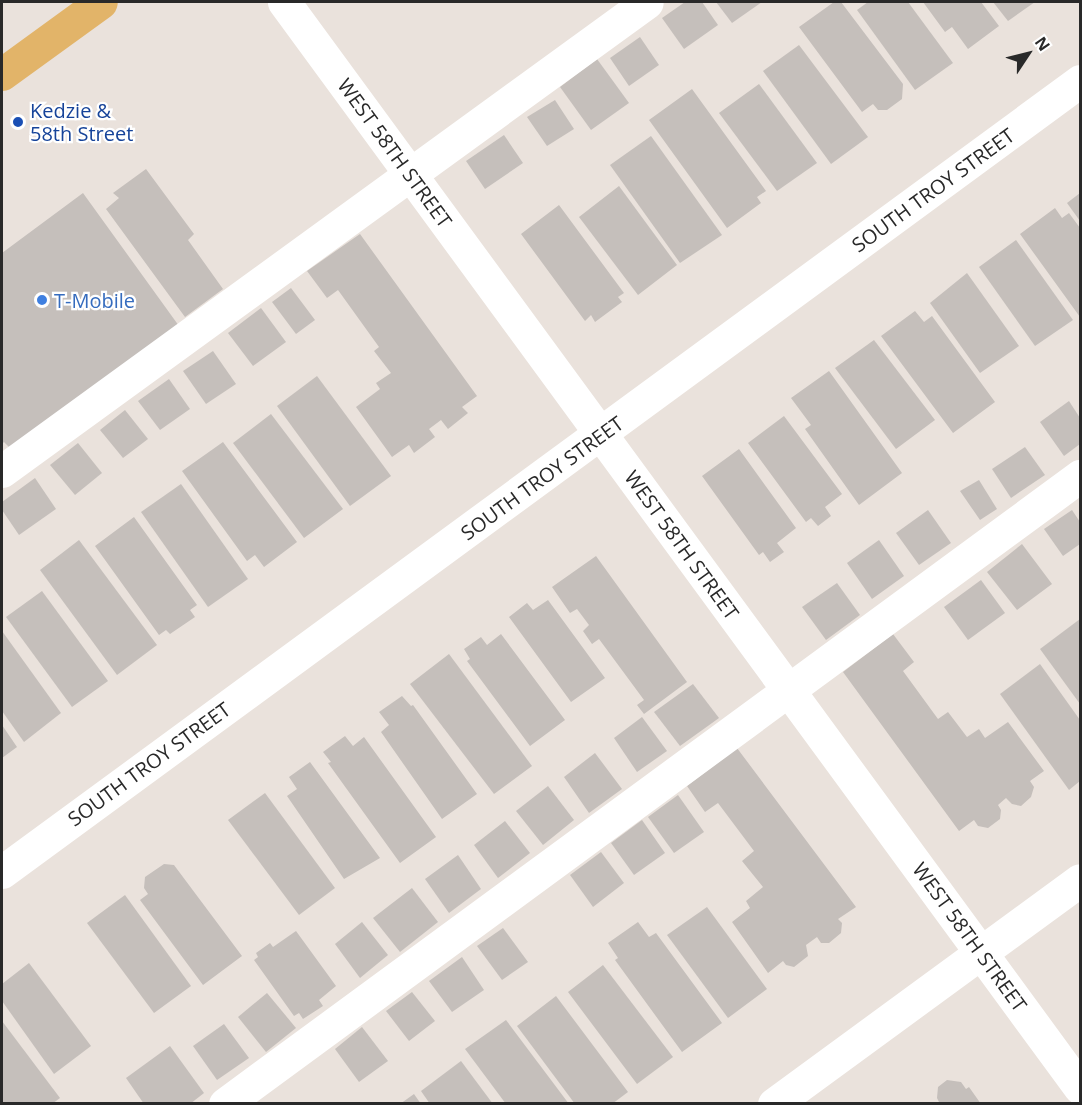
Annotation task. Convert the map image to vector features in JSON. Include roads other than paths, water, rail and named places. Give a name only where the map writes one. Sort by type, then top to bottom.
[{"type":"main road","points":[[2,74],[101,2]]},
{"type":"street","name":"WEST 58TH STREET","points":[[284,2],[1080,1088]]},
{"type":"street","points":[[2,471],[647,2]]},
{"type":"street","name":"SOUTH TROY STREET","points":[[2,872],[601,435],[1080,81]]},
{"type":"street","points":[[225,1104],[1080,476]]},
{"type":"street","points":[[774,1104],[1080,880]]},
{"type":"place","name":"Kedzie & 58th Street","points":[[18,122]]},
{"type":"place","name":"T-Mobile","points":[[42,300]]}]
